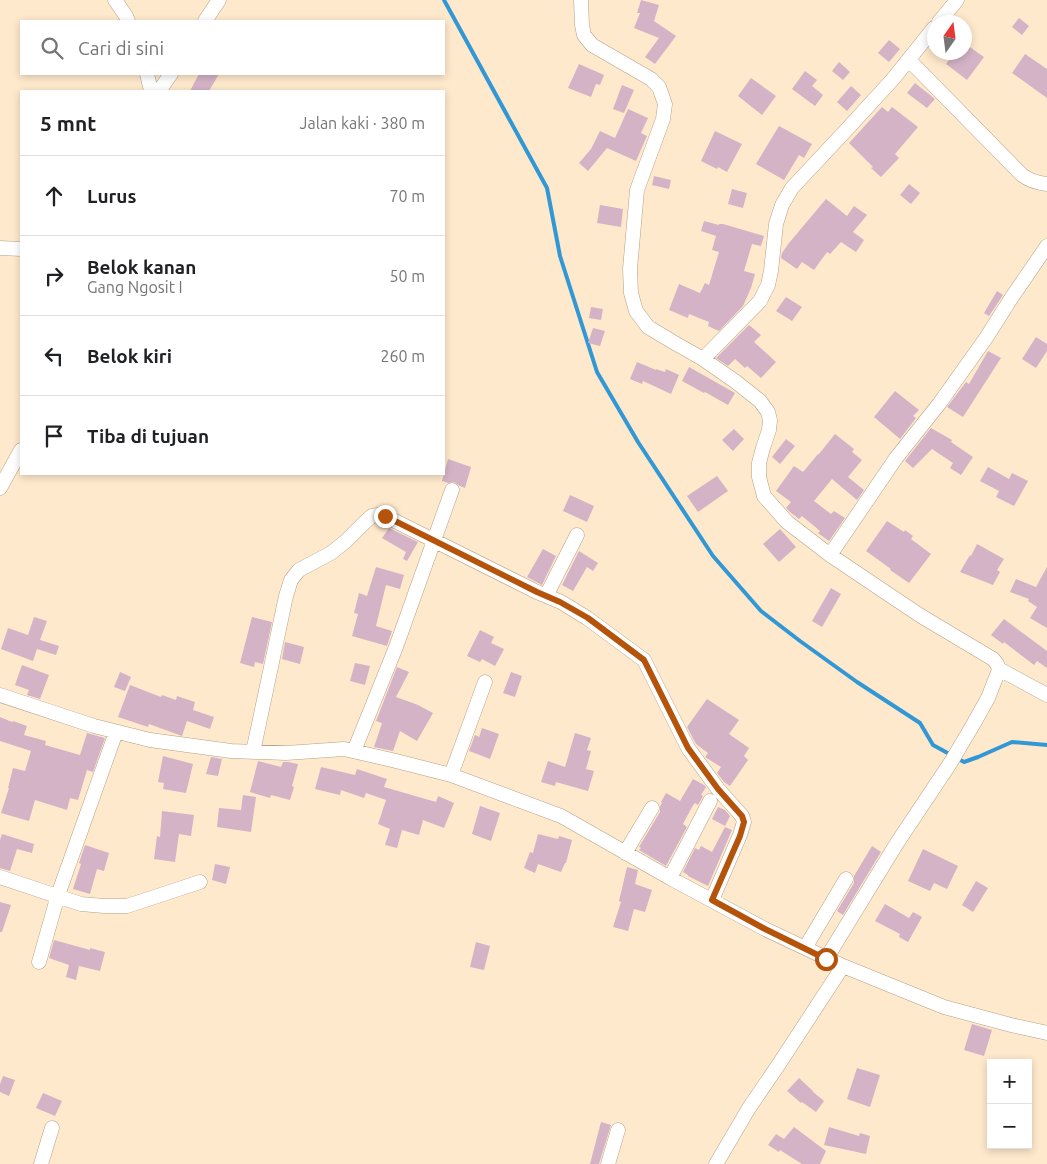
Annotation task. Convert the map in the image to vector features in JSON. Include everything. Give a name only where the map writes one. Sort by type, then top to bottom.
[{"type":"street","points":[[115,0],[128,20]]},
{"type":"street","points":[[206,20],[219,0]]},
{"type":"street","points":[[581,0],[584,35],[592,45],[651,79],[659,87],[665,104],[663,119],[638,190],[630,268],[631,293],[636,311],[648,327],[703,359],[736,382],[760,401],[768,412],[770,420],[769,430],[759,463],[759,477],[764,496],[787,522],[830,555],[921,616],[993,658],[999,669],[1047,696]]},
{"type":"street","points":[[944,15],[957,0]]},
{"type":"street","points":[[703,359],[760,301],[768,285],[771,271],[776,224],[782,205],[792,188],[850,126],[927,37]]},
{"type":"street","points":[[908,60],[1022,175],[1035,183],[1047,184]]},
{"type":"street","points":[[147,75],[151,90]]},
{"type":"street","points":[[161,90],[170,75]]},
{"type":"street","points":[[830,555],[896,458],[939,404],[986,338],[1047,246]]},
{"type":"street","points":[[0,248],[20,249]]},
{"type":"street","points":[[0,488],[20,452]]},
{"type":"street","points":[[354,751],[393,656],[452,490]]},
{"type":"street","points":[[253,752],[291,580],[306,565],[331,552],[346,541],[372,516],[385,516],[560,602],[588,618],[644,660],[688,748],[718,789],[742,816],[744,822],[740,836],[712,900]]},
{"type":"street","points":[[546,596],[577,535]]},
{"type":"street","points":[[826,959],[897,843],[951,762],[988,698],[999,669]]},
{"type":"street","points":[[451,775],[485,682]]},
{"type":"street","points":[[0,695],[116,732],[150,740],[231,751],[286,753],[344,749],[451,775],[561,816],[670,878],[826,959],[944,1007],[1011,1026],[1047,1033]]},
{"type":"street","points":[[39,962],[58,895],[116,732]]},
{"type":"street","points":[[670,878],[710,801]]},
{"type":"street","points":[[625,853],[652,808]]},
{"type":"street","points":[[0,876],[81,904],[104,906],[127,906],[200,882]]},
{"type":"street","points":[[805,948],[846,880]]},
{"type":"street","points":[[716,1164],[749,1108],[843,966]]},
{"type":"street","points":[[41,1164],[52,1128]]},
{"type":"street","points":[[608,1164],[618,1130]]},
{"type":"building","points":[[641,0],[659,5],[654,21],[676,36],[655,64],[645,57],[659,38],[634,28],[640,13],[637,13]]},
{"type":"building","points":[[1019,18],[1029,26],[1022,35],[1012,27]]},
{"type":"building","points":[[889,40],[900,49],[889,62],[878,53]]},
{"type":"building","points":[[972,49],[984,57],[967,80],[946,64],[949,60],[972,60]]},
{"type":"building","points":[[1025,54],[1047,69],[1047,98],[1012,73]]},
{"type":"building","points":[[839,62],[850,72],[843,80],[832,71]]},
{"type":"building","points":[[579,64],[604,75],[600,85],[596,84],[591,97],[568,88]]},
{"type":"building","points":[[805,71],[817,80],[812,86],[823,95],[815,106],[792,89]]},
{"type":"building","points":[[198,75],[218,75],[210,90],[191,90]]},
{"type":"building","points":[[751,78],[776,96],[762,115],[738,96]]},
{"type":"building","points":[[915,83],[935,99],[927,108],[907,93]]},
{"type":"building","points":[[622,85],[634,90],[624,113],[613,109]]},
{"type":"building","points":[[851,86],[861,95],[847,111],[837,102]]},
{"type":"building","points":[[882,107],[888,112],[892,107],[918,127],[895,154],[899,158],[881,177],[849,143]]},
{"type":"building","points":[[628,109],[648,118],[641,133],[647,136],[636,161],[607,148],[588,171],[579,163],[591,149],[600,131],[615,138]]},
{"type":"building","points":[[779,126],[812,144],[804,158],[799,155],[784,180],[756,164]]},
{"type":"building","points":[[715,131],[742,144],[727,172],[701,161]]},
{"type":"building","points":[[654,176],[671,180],[669,189],[652,185]]},
{"type":"building","points":[[909,184],[920,193],[911,204],[900,195]]},
{"type":"building","points":[[732,189],[747,193],[743,208],[728,204]]},
{"type":"building","points":[[826,199],[847,216],[854,206],[867,215],[853,232],[864,240],[856,252],[841,242],[830,254],[827,252],[814,270],[802,262],[797,269],[781,258],[782,253]]},
{"type":"building","points":[[600,205],[623,209],[621,227],[597,223]]},
{"type":"building","points":[[704,221],[719,225],[723,224],[764,236],[761,246],[752,244],[744,271],[755,274],[743,306],[719,331],[708,326],[709,322],[689,314],[688,318],[669,310],[679,284],[700,293],[705,283],[709,285],[719,252],[712,250],[716,236],[701,231]]},
{"type":"building","points":[[997,291],[1003,295],[989,316],[984,313]]},
{"type":"building","points":[[786,297],[802,307],[792,321],[776,311]]},
{"type":"building","points":[[591,307],[603,309],[601,320],[589,318]]},
{"type":"building","points":[[749,325],[761,335],[754,342],[776,362],[761,378],[735,359],[728,366],[716,358]]},
{"type":"building","points":[[593,328],[605,331],[600,346],[588,343]]},
{"type":"building","points":[[1036,337],[1047,344],[1047,351],[1036,368],[1022,359]]},
{"type":"building","points":[[988,351],[1001,358],[963,417],[947,407],[966,382],[969,384]]},
{"type":"building","points":[[637,362],[656,370],[665,372],[666,369],[679,375],[671,394],[643,381],[642,384],[630,379]]},
{"type":"building","points":[[689,367],[735,393],[728,405],[682,381]]},
{"type":"building","points":[[895,391],[919,410],[913,416],[916,418],[900,439],[874,417]]},
{"type":"building","points":[[931,428],[952,440],[951,442],[973,457],[961,475],[950,468],[953,463],[932,449],[913,468],[905,461]]},
{"type":"building","points":[[734,429],[744,439],[733,451],[722,440]]},
{"type":"building","points":[[835,434],[854,449],[852,452],[862,460],[848,477],[864,490],[857,500],[832,479],[814,501],[831,514],[834,511],[845,518],[829,541],[818,533],[820,531],[802,516],[799,519],[790,512],[786,508],[791,502],[776,491],[794,466],[803,472]]},
{"type":"building","points":[[786,439],[795,446],[780,464],[772,457]]},
{"type":"building","points":[[448,459],[471,467],[465,488],[454,482],[442,481]]},
{"type":"building","points":[[988,467],[1009,479],[1012,473],[1028,481],[1014,506],[996,497],[999,491],[980,481]]},
{"type":"building","points":[[717,476],[728,491],[698,512],[687,496]]},
{"type":"building","points":[[570,495],[594,506],[587,522],[563,511]]},
{"type":"building","points":[[887,521],[913,536],[911,539],[931,554],[909,583],[866,551]]},
{"type":"building","points":[[389,528],[418,542],[407,561],[403,559],[406,552],[382,538]]},
{"type":"building","points":[[780,529],[796,547],[779,562],[763,544]]},
{"type":"building","points":[[977,544],[1004,559],[997,570],[1000,572],[993,585],[960,572]]},
{"type":"building","points":[[543,549],[556,556],[542,585],[527,577]]},
{"type":"building","points":[[579,551],[598,563],[593,571],[587,567],[573,591],[562,585]]},
{"type":"building","points":[[376,567],[404,575],[400,589],[386,585],[376,626],[392,631],[387,646],[352,636],[358,614],[354,613],[359,593],[367,596]]},
{"type":"building","points":[[1047,567],[1047,628],[1030,618],[1037,607],[1028,601],[1029,599],[1010,592],[1016,579],[1036,587]]},
{"type":"building","points":[[831,588],[841,594],[822,627],[812,621]]},
{"type":"building","points":[[34,617],[47,621],[40,640],[59,646],[56,655],[37,649],[33,661],[1,649],[8,628],[28,635]]},
{"type":"building","points":[[252,617],[272,622],[263,664],[255,662],[254,667],[240,663]]},
{"type":"building","points":[[1004,619],[1047,651],[1047,668],[1037,661],[1034,665],[1004,642],[1003,644],[991,635]]},
{"type":"building","points":[[480,630],[494,637],[491,643],[504,649],[495,666],[482,659],[480,662],[467,656]]},
{"type":"building","points":[[285,642],[304,647],[300,664],[282,659]]},
{"type":"building","points":[[355,663],[370,666],[365,685],[350,681]]},
{"type":"building","points":[[22,665],[49,675],[40,699],[27,695],[29,690],[15,685]]},
{"type":"building","points":[[397,667],[409,672],[396,697],[433,713],[417,741],[400,731],[393,751],[374,747],[382,723],[376,721]]},
{"type":"building","points":[[120,672],[131,677],[125,691],[114,687]]},
{"type":"building","points":[[511,672],[522,676],[515,697],[503,693]]},
{"type":"building","points":[[130,685],[161,697],[162,695],[176,700],[177,696],[195,702],[193,710],[214,717],[210,729],[187,721],[182,736],[149,724],[148,727],[118,717]]},
{"type":"building","points":[[707,699],[739,720],[729,734],[749,748],[744,756],[748,760],[730,786],[717,773],[721,767],[705,757],[708,753],[696,744],[687,727]]},
{"type":"building","points":[[0,717],[27,726],[24,735],[46,741],[45,745],[80,755],[87,733],[105,738],[93,772],[87,770],[78,800],[70,798],[67,810],[35,800],[29,821],[1,813],[13,768],[25,771],[31,751],[0,741]]},
{"type":"building","points":[[482,728],[499,734],[490,759],[469,751],[475,735],[479,737]]},
{"type":"building","points":[[575,733],[591,738],[587,750],[591,751],[586,769],[594,771],[588,791],[556,782],[555,786],[541,782],[548,761],[565,767]]},
{"type":"building","points":[[163,756],[193,764],[186,793],[163,789],[164,783],[158,782]]},
{"type":"building","points":[[211,757],[222,759],[218,776],[206,774]]},
{"type":"building","points":[[258,761],[281,767],[283,762],[298,764],[290,800],[271,795],[270,798],[250,792]]},
{"type":"building","points":[[321,767],[355,775],[357,769],[387,779],[384,787],[436,802],[438,796],[454,803],[444,828],[423,820],[419,835],[402,830],[397,848],[385,845],[390,829],[378,824],[386,800],[366,793],[364,798],[341,790],[340,795],[315,789]]},
{"type":"building","points":[[693,779],[706,787],[698,805],[695,803],[683,824],[687,827],[666,866],[639,850],[641,848],[639,847],[660,812],[661,802],[666,793],[680,801]]},
{"type":"building","points":[[243,795],[256,797],[251,832],[217,827],[219,808],[241,810]]},
{"type":"building","points":[[480,806],[500,813],[491,841],[472,834]]},
{"type":"building","points":[[718,807],[725,810],[730,816],[725,826],[712,819]]},
{"type":"building","points":[[162,811],[194,815],[191,836],[179,834],[175,862],[154,859],[157,836],[160,837]]},
{"type":"building","points":[[725,827],[732,830],[708,886],[683,872],[695,848],[699,850],[701,846],[712,852]]},
{"type":"building","points":[[2,834],[34,844],[32,853],[17,849],[10,871],[0,868],[0,840]]},
{"type":"building","points":[[538,834],[558,839],[559,836],[572,840],[566,863],[561,872],[538,864],[535,873],[524,868],[530,852],[533,853]]},
{"type":"building","points":[[85,845],[109,853],[104,871],[97,869],[90,894],[73,889]]},
{"type":"building","points":[[872,846],[881,852],[843,915],[837,911],[854,883],[854,876]]},
{"type":"building","points":[[923,849],[958,866],[947,889],[934,883],[930,891],[908,881]]},
{"type":"building","points":[[215,864],[230,867],[226,884],[212,880]]},
{"type":"building","points":[[627,867],[638,870],[635,884],[652,890],[645,912],[634,909],[628,931],[613,927],[621,902],[619,901]]},
{"type":"building","points":[[976,881],[988,888],[973,912],[962,905]]},
{"type":"building","points":[[0,902],[11,905],[2,932],[0,932]]},
{"type":"building","points":[[885,904],[909,918],[913,912],[922,917],[908,942],[899,937],[900,934],[875,921]]},
{"type":"building","points":[[54,940],[105,952],[100,971],[79,966],[76,980],[66,977],[69,965],[49,958]]},
{"type":"building","points":[[476,942],[490,946],[484,970],[470,967]]},
{"type":"building","points":[[972,1024],[992,1030],[984,1056],[964,1050]]},
{"type":"building","points":[[857,1068],[880,1075],[870,1107],[847,1099]]},
{"type":"building","points":[[3,1076],[15,1080],[9,1096],[0,1092]]},
{"type":"building","points":[[799,1078],[824,1101],[816,1112],[801,1103],[787,1091]]},
{"type":"building","points":[[43,1093],[62,1101],[55,1116],[36,1108]]},
{"type":"building","points":[[601,1122],[611,1125],[599,1164],[590,1164]]},
{"type":"building","points":[[794,1127],[826,1151],[820,1164],[802,1164],[768,1145],[776,1134],[784,1139]]},
{"type":"building","points":[[829,1127],[859,1136],[860,1133],[870,1136],[866,1154],[824,1145]]},
{"type":"waterway","points":[[444,0],[547,188],[560,256],[597,372],[638,442],[713,556],[761,611],[857,682],[920,723],[933,745],[964,762],[1012,742],[1047,745]]},
{"type":"route","points":[[385,516],[560,602],[588,618],[644,660],[688,748],[718,789],[742,816],[744,822],[740,836],[712,900],[826,959]]}]
